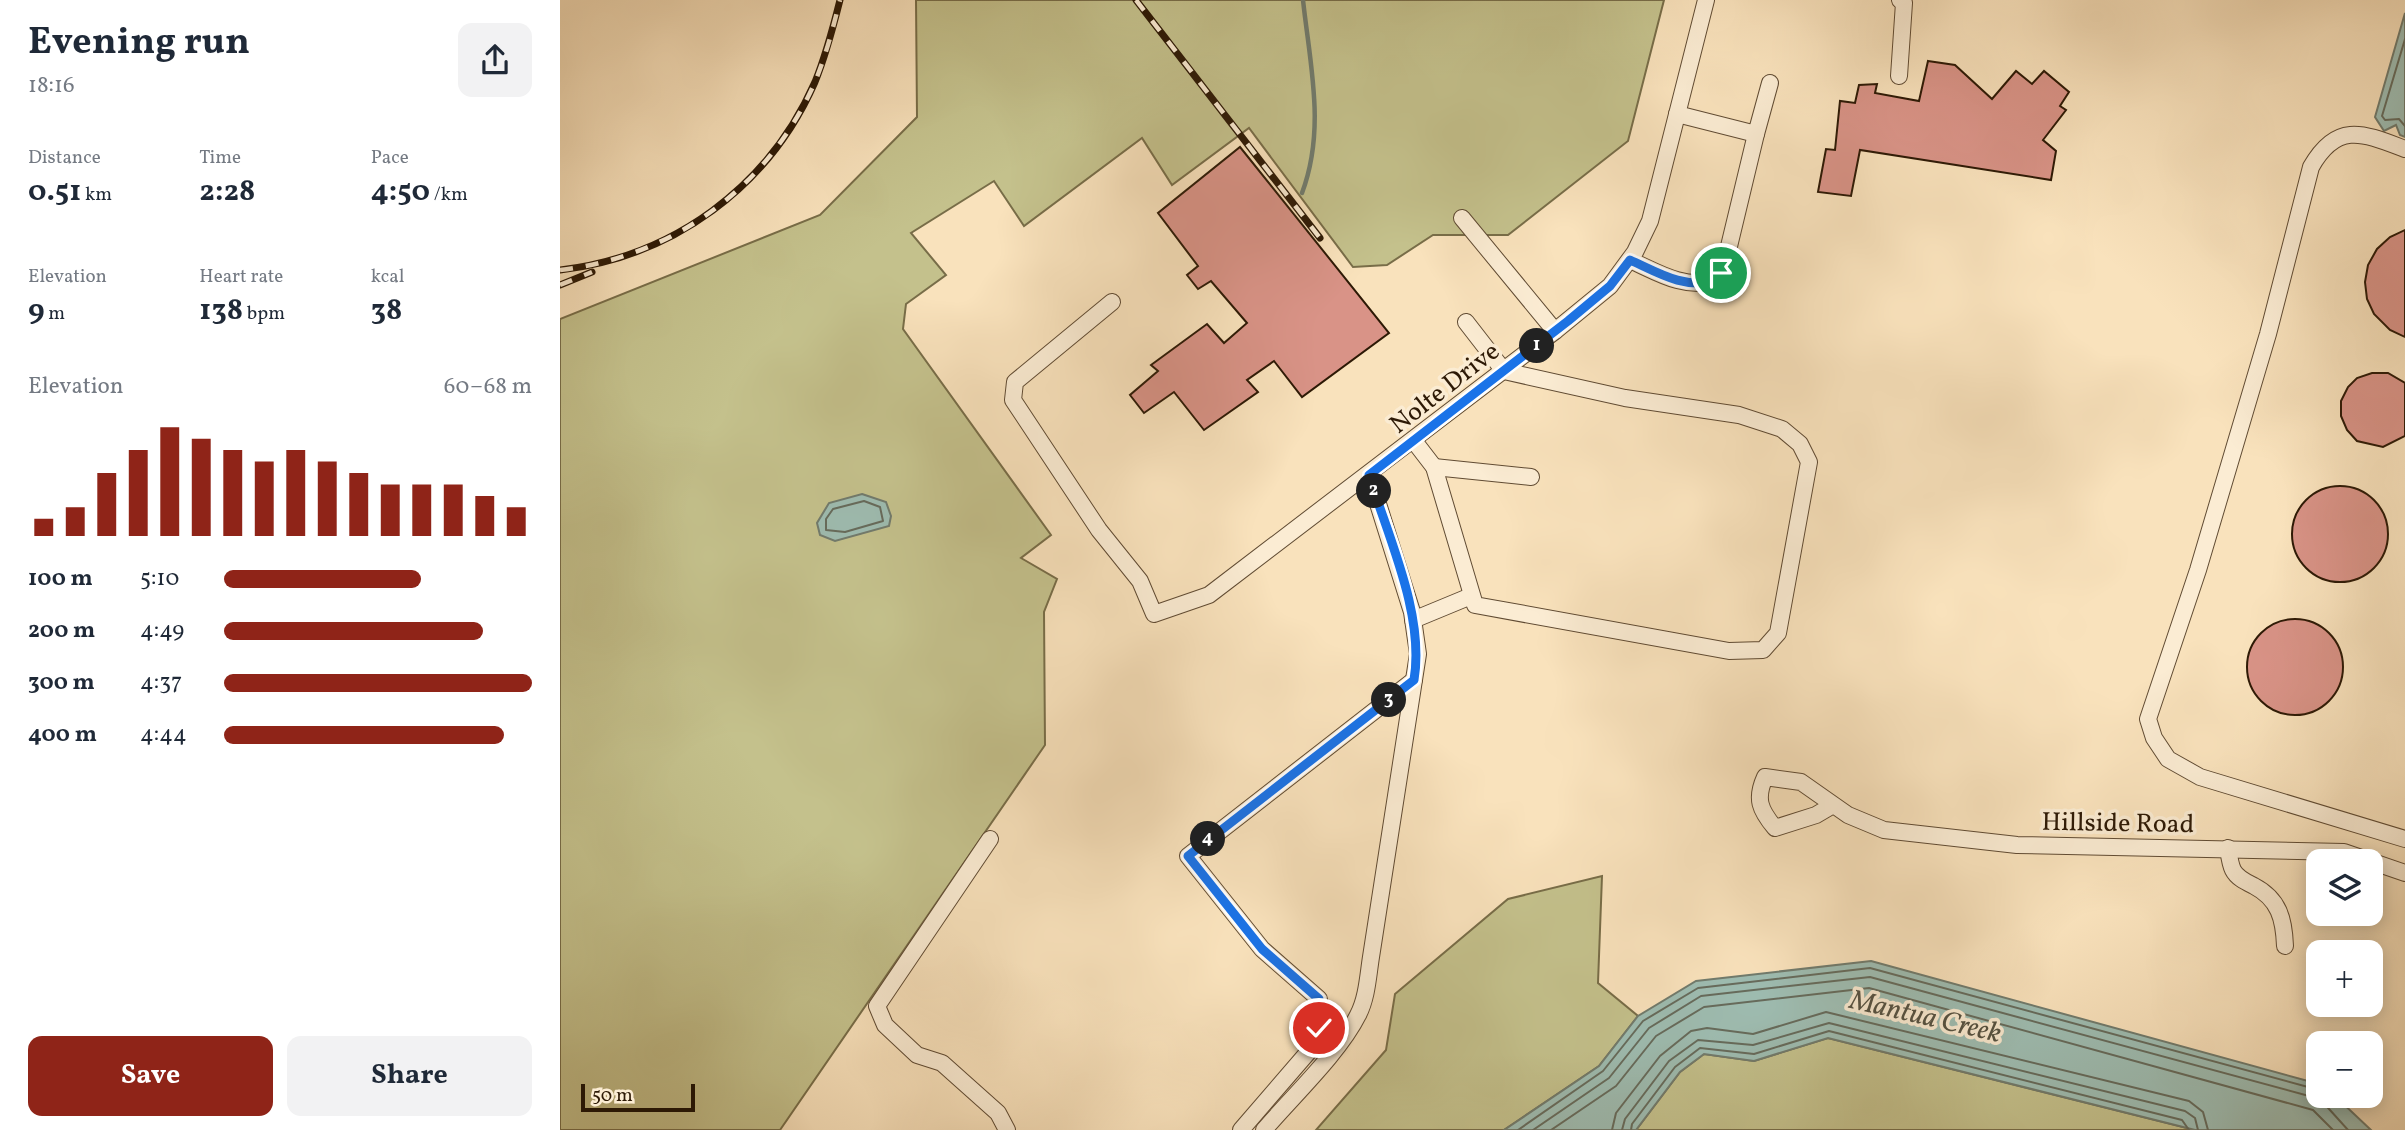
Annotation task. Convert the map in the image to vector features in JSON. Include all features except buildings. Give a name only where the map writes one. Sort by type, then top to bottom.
[{"type":"street","name":"Nolte Drive","points":[[1112,302],[1015,382],[1013,400],[1099,530],[1140,581],[1154,614],[1209,596],[1414,441],[1610,286],[1630,260],[1650,221],[1706,0]]},
{"type":"street","points":[[1899,76],[1905,26],[1903,3],[1900,0]]},
{"type":"street","points":[[1630,260],[1680,281],[1702,284],[1714,281],[1725,263],[1770,83]]},
{"type":"street","points":[[1677,114],[1756,134]]},
{"type":"street","points":[[2405,149],[2375,138],[2350,133],[2334,138],[2321,149],[2311,167],[2268,334],[2198,570],[2148,719],[2154,738],[2168,759],[2200,777],[2405,839]]},
{"type":"street","points":[[1462,218],[1555,331]]},
{"type":"street","points":[[1414,441],[1434,467],[1475,605],[1729,651],[1763,650],[1778,634],[1810,462],[1800,444],[1782,429],[1739,415],[1625,398],[1504,371],[1466,322]]},
{"type":"street","points":[[1434,467],[1531,477]]},
{"type":"street","points":[[1264,1130],[1326,1059],[1357,1017],[1364,1001],[1418,654],[1413,620],[1369,475]]},
{"type":"street","points":[[1413,620],[1471,596]]},
{"type":"street","points":[[1241,1130],[1316,1043],[1319,999],[1262,949],[1188,856],[1414,680]]},
{"type":"street","name":"Hillside Road","points":[[1833,804],[1857,819],[1884,830],[1979,843],[2343,852],[2405,873]]},
{"type":"street","points":[[990,839],[877,1006],[885,1025],[917,1055],[942,1063],[998,1113],[1007,1130]]},
{"type":"street","points":[[2228,848],[2233,870],[2238,877],[2269,895],[2276,904],[2284,928],[2285,946]]},
{"type":"shaded area","points":[[916,0],[1664,0],[1628,141],[1508,235],[1433,235],[1387,265],[1353,267],[1249,128],[1172,185],[1142,138],[1024,226],[994,181],[911,233],[946,275],[906,304],[903,329],[1051,535],[1021,558],[1057,579],[1044,612],[1045,745],[780,1130],[560,1130],[560,319],[820,215],[917,117]]},
{"type":"shaded area","points":[[1602,876],[1598,983],[1638,1016],[1599,1066],[1504,1130],[1316,1130],[1386,1050],[1395,994],[1508,899]]},
{"type":"shaded area","points":[[1828,1038],[2195,1130],[1636,1130],[1680,1072],[1704,1054],[1754,1061]]},
{"type":"water","points":[[2405,13],[2405,137],[2400,135],[2396,125],[2384,131],[2375,117]]},
{"type":"water","points":[[862,494],[886,502],[891,516],[889,526],[835,541],[820,535],[817,523],[829,503]]},
{"type":"water","name":"Mantua Creek","points":[[1871,961],[2306,1080],[2306,1108],[2348,1108],[2371,1130],[2195,1130],[1828,1038],[1754,1061],[1704,1054],[1680,1072],[1636,1130],[1504,1130],[1599,1066],[1638,1016],[1696,981]]},
{"type":"waterway","points":[[1302,193],[1309,169],[1315,121],[1303,0]]},
{"type":"railway","points":[[560,270],[602,262],[641,250],[678,232],[713,210],[744,184],[772,154],[795,120],[815,82],[840,0]]},
{"type":"railway","points":[[1136,0],[1320,238]]},
{"type":"railway","points":[[560,285],[592,272]]},
{"type":"route","points":[[1319,1028],[1319,999],[1262,949],[1188,856],[1414,680],[1418,654],[1412,611],[1369,475],[1568,321],[1610,286],[1630,260],[1692,284],[1714,281],[1721,273]]}]
